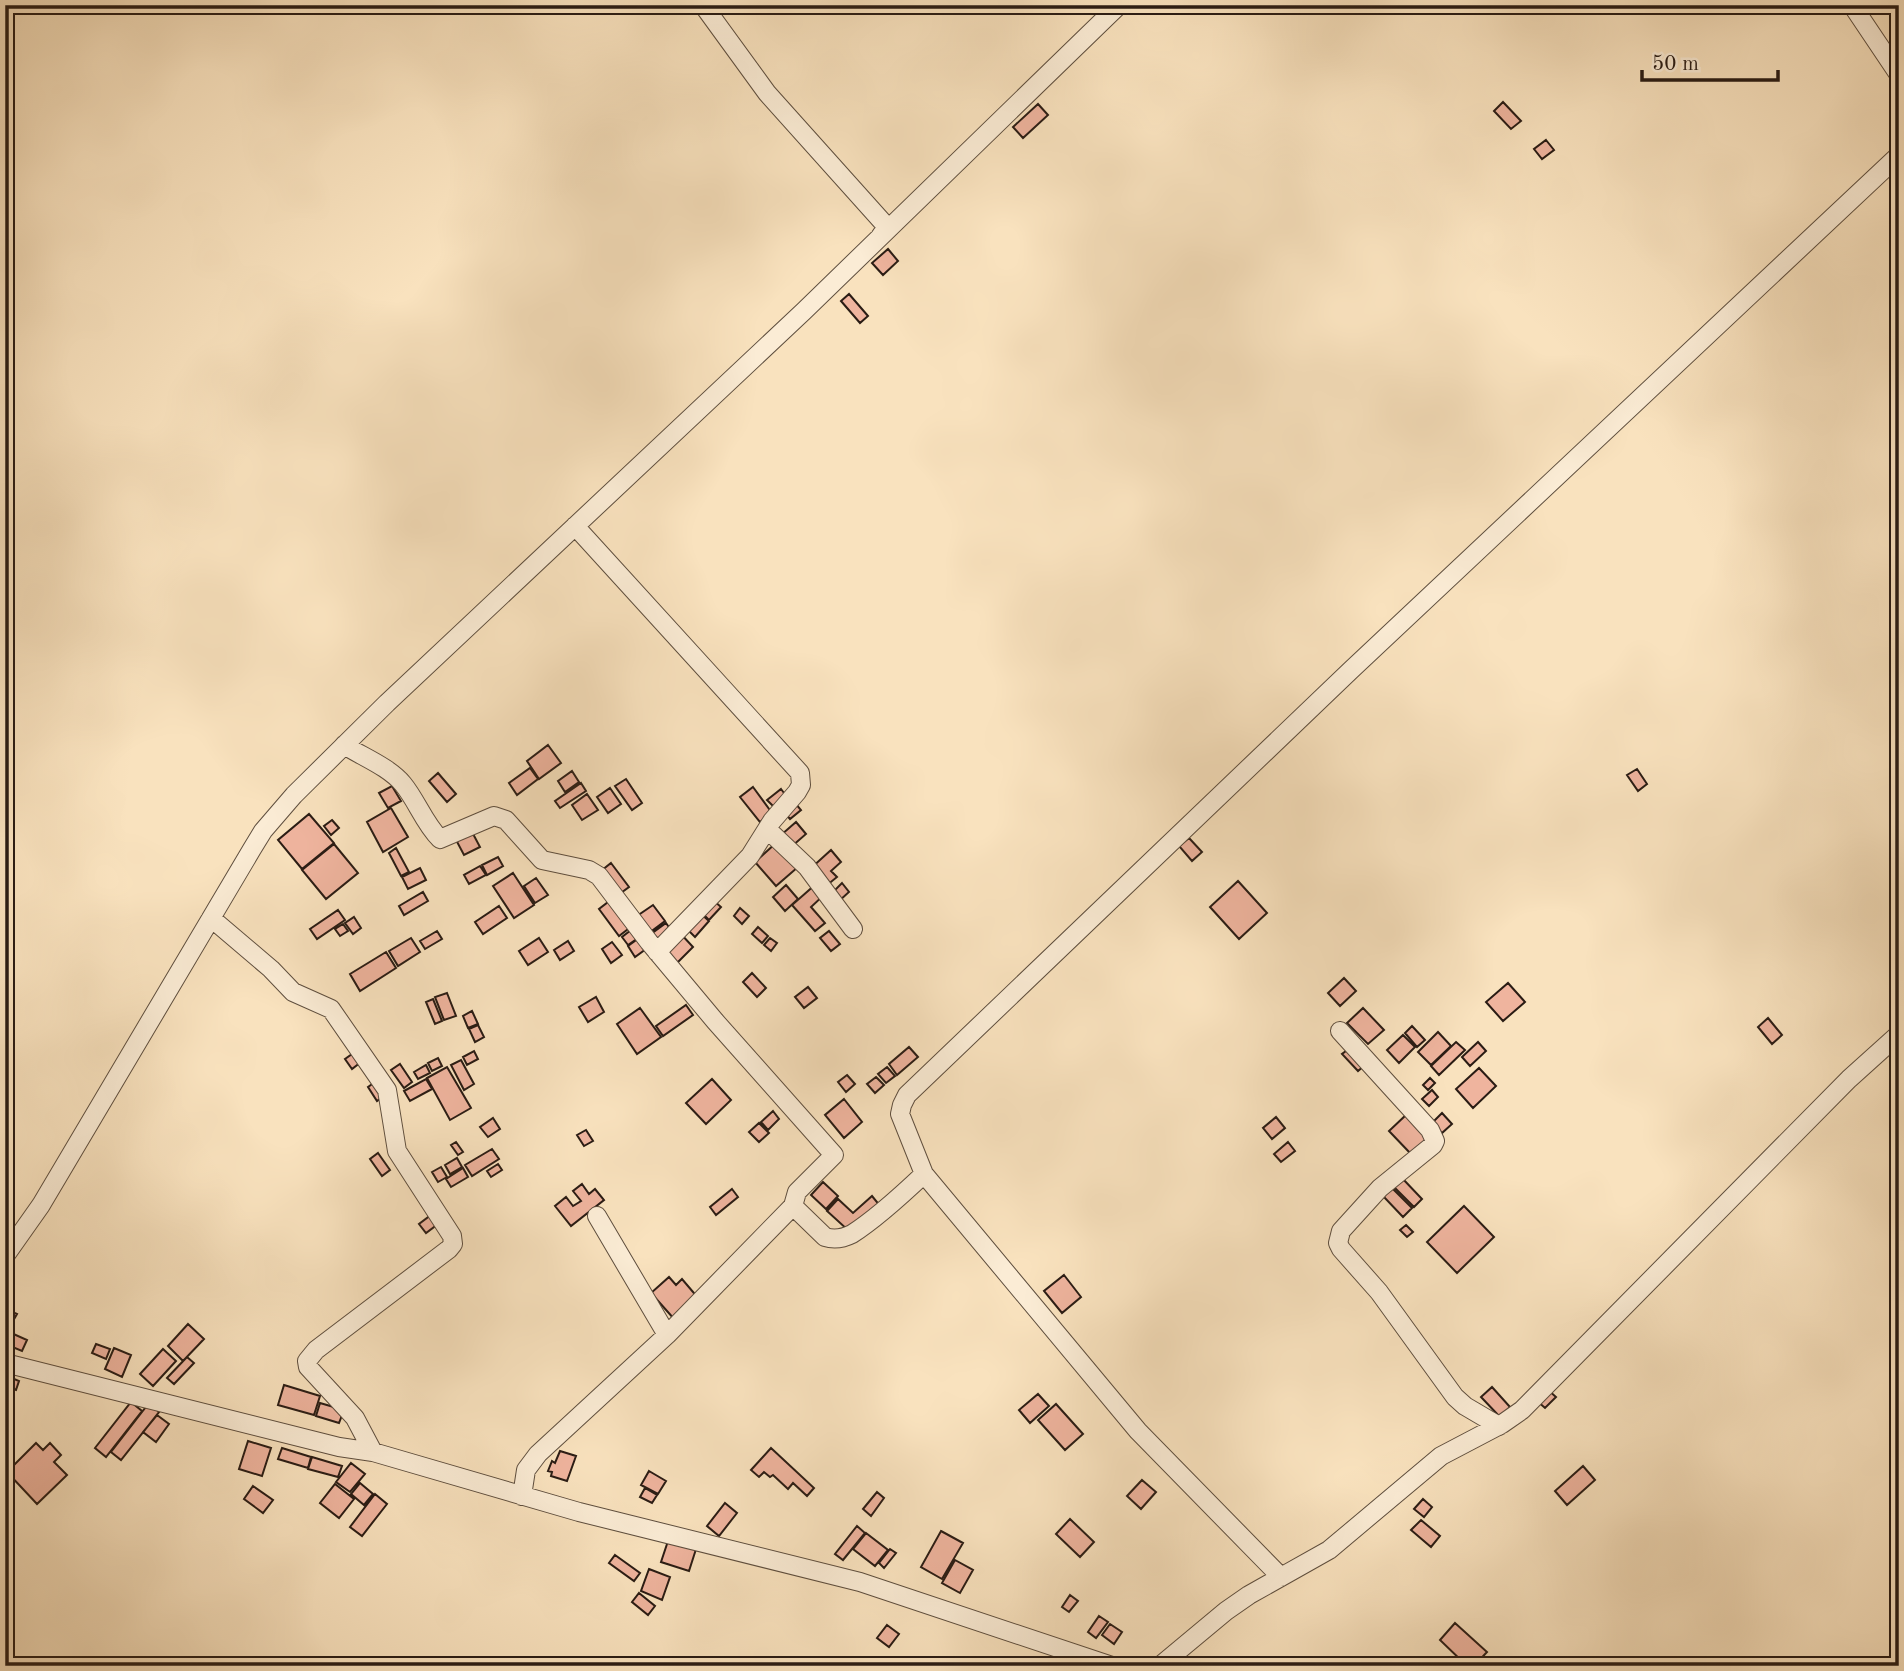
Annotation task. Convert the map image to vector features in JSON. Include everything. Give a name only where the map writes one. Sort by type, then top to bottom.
[{"type":"street","points":[[703,5],[767,93],[882,228]]},
{"type":"street","points":[[5,1256],[61,1173],[263,831],[294,795],[720,391],[882,228],[1119,5]]},
{"type":"street","points":[[1852,5],[1899,75]]},
{"type":"street","points":[[1281,1577],[1138,1431],[924,1174],[900,1115],[907,1095],[1351,670],[1899,155]]},
{"type":"street","points":[[575,526],[800,773],[801,785],[797,792],[766,829],[740,867],[657,952]]},
{"type":"street","points":[[344,745],[395,776],[440,838],[494,816],[500,817],[542,860],[594,872],[715,1021],[834,1155],[797,1192],[793,1206],[726,1276],[667,1335],[538,1454],[526,1470],[522,1496]]},
{"type":"street","points":[[766,829],[807,867],[853,929]]},
{"type":"street","points":[[211,918],[271,969],[293,992],[331,1009],[383,1082],[389,1096],[397,1151],[452,1237],[453,1244],[449,1249],[316,1350],[307,1361],[308,1367],[355,1418],[373,1452]]},
{"type":"street","points":[[1340,1031],[1434,1136],[1435,1141],[1380,1188],[1341,1231],[1338,1243],[1391,1307],[1455,1397],[1499,1426]]},
{"type":"street","points":[[1160,1666],[1226,1611],[1329,1550],[1450,1450],[1499,1426],[1522,1410],[1839,1089],[1899,1034]]},
{"type":"street","points":[[793,1206],[825,1237],[832,1239],[850,1235],[924,1174]]},
{"type":"street","points":[[597,1216],[667,1335]]},
{"type":"street","points":[[5,1363],[339,1447],[373,1452],[522,1496],[860,1582],[1112,1666]]},
{"type":"building","points":[[1503,102],[1521,121],[1511,129],[1494,111]]},
{"type":"building","points":[[1038,104],[1048,115],[1023,138],[1013,127]]},
{"type":"building","points":[[1546,140],[1554,150],[1542,159],[1534,149]]},
{"type":"building","points":[[888,249],[898,261],[883,275],[872,263]]},
{"type":"building","points":[[849,294],[868,316],[860,323],[841,301]]},
{"type":"building","points":[[548,745],[561,763],[539,779],[527,761]]},
{"type":"building","points":[[530,768],[538,779],[517,795],[509,783]]},
{"type":"building","points":[[1637,769],[1647,784],[1638,791],[1627,775]]},
{"type":"building","points":[[572,771],[579,782],[565,792],[558,781]]},
{"type":"building","points":[[438,773],[456,794],[447,802],[429,781]]},
{"type":"building","points":[[626,779],[642,803],[632,810],[615,786]]},
{"type":"building","points":[[581,783],[586,791],[560,808],[555,801]]},
{"type":"building","points":[[392,786],[401,801],[388,808],[379,793]]},
{"type":"building","points":[[753,787],[772,813],[760,822],[740,797]]},
{"type":"building","points":[[610,788],[621,804],[608,813],[597,797]]},
{"type":"building","points":[[781,789],[787,797],[774,807],[767,800]]},
{"type":"building","points":[[587,794],[598,810],[582,820],[572,805]]},
{"type":"building","points":[[795,803],[801,810],[790,819],[784,812]]},
{"type":"building","points":[[391,808],[408,837],[383,852],[367,822]]},
{"type":"building","points":[[309,814],[334,843],[302,869],[278,840]]},
{"type":"building","points":[[332,820],[339,828],[331,835],[324,826]]},
{"type":"building","points":[[796,822],[806,834],[791,847],[781,835]]},
{"type":"building","points":[[471,830],[480,847],[464,855],[455,838]]},
{"type":"building","points":[[1189,838],[1202,852],[1192,861],[1179,846]]},
{"type":"building","points":[[776,843],[798,867],[776,886],[755,862]]},
{"type":"building","points":[[334,844],[358,873],[326,899],[302,870]]},
{"type":"building","points":[[396,848],[409,872],[401,876],[389,853]]},
{"type":"building","points":[[831,850],[841,862],[831,871],[837,877],[826,886],[810,869]]},
{"type":"building","points":[[498,857],[503,866],[487,875],[482,865]]},
{"type":"building","points":[[611,863],[629,887],[618,895],[601,871]]},
{"type":"building","points":[[480,866],[486,875],[469,884],[464,875]]},
{"type":"building","points":[[420,868],[426,880],[408,889],[402,877]]},
{"type":"building","points":[[513,873],[534,905],[514,918],[493,886]]},
{"type":"building","points":[[536,878],[548,895],[535,903],[524,886]]},
{"type":"building","points":[[1238,881],[1267,913],[1239,939],[1210,907]]},
{"type":"building","points":[[842,883],[849,892],[839,901],[832,893]]},
{"type":"building","points":[[816,884],[825,894],[811,907],[825,923],[815,931],[792,905]]},
{"type":"building","points":[[786,885],[798,899],[785,911],[773,897]]},
{"type":"building","points":[[423,892],[428,901],[404,915],[399,906]]},
{"type":"building","points":[[612,899],[632,926],[619,936],[599,909]]},
{"type":"building","points":[[713,900],[721,907],[709,920],[702,913]]},
{"type":"building","points":[[653,905],[665,921],[649,933],[637,916]]},
{"type":"building","points":[[499,906],[507,918],[483,934],[475,922]]},
{"type":"building","points":[[740,908],[749,916],[742,924],[734,916]]},
{"type":"building","points":[[338,910],[345,920],[317,939],[310,929]]},
{"type":"building","points":[[700,913],[709,921],[695,937],[686,928]]},
{"type":"building","points":[[354,917],[361,928],[353,934],[345,923]]},
{"type":"building","points":[[666,923],[673,933],[658,944],[651,934]]},
{"type":"building","points":[[343,924],[348,931],[340,936],[335,929]]},
{"type":"building","points":[[635,927],[641,936],[628,945],[622,937]]},
{"type":"building","points":[[758,927],[768,936],[762,943],[752,934]]},
{"type":"building","points":[[437,931],[442,939],[425,949],[420,941]]},
{"type":"building","points":[[829,931],[840,944],[831,951],[820,938]]},
{"type":"building","points":[[680,933],[693,947],[674,966],[661,952]]},
{"type":"building","points":[[411,938],[420,952],[398,966],[389,951]]},
{"type":"building","points":[[539,938],[548,952],[528,965],[519,951]]},
{"type":"building","points":[[639,938],[646,949],[635,957],[628,946]]},
{"type":"building","points":[[770,938],[777,943],[771,951],[764,945]]},
{"type":"building","points":[[568,941],[574,951],[560,960],[554,950]]},
{"type":"building","points":[[612,942],[622,955],[611,963],[602,949]]},
{"type":"building","points":[[386,952],[396,968],[360,991],[350,974]]},
{"type":"building","points":[[752,973],[766,988],[757,997],[743,982]]},
{"type":"building","points":[[1344,978],[1356,991],[1340,1006],[1328,993]]},
{"type":"building","points":[[1508,983],[1525,1002],[1503,1021],[1486,1002]]},
{"type":"building","points":[[808,987],[817,998],[804,1008],[795,997]]},
{"type":"building","points":[[447,993],[456,1016],[444,1020],[435,997]]},
{"type":"building","points":[[596,997],[604,1012],[588,1022],[579,1007]]},
{"type":"building","points":[[433,999],[442,1021],[435,1024],[426,1002]]},
{"type":"building","points":[[686,1005],[693,1015],[663,1036],[656,1026]]},
{"type":"building","points":[[640,1008],[661,1037],[637,1054],[617,1024]]},
{"type":"building","points":[[1363,1008],[1384,1030],[1368,1044],[1347,1023]]},
{"type":"building","points":[[472,1011],[478,1024],[468,1028],[463,1016]]},
{"type":"building","points":[[1768,1018],[1782,1035],[1772,1044],[1758,1027]]},
{"type":"building","points":[[478,1025],[484,1037],[475,1042],[469,1029]]},
{"type":"building","points":[[1412,1026],[1425,1040],[1417,1047],[1405,1033]]},
{"type":"building","points":[[1438,1032],[1451,1046],[1431,1065],[1418,1052]]},
{"type":"building","points":[[1403,1035],[1415,1047],[1399,1063],[1387,1050]]},
{"type":"building","points":[[1456,1042],[1465,1050],[1439,1075],[1431,1066]]},
{"type":"building","points":[[1478,1042],[1486,1051],[1470,1066],[1462,1057]]},
{"type":"building","points":[[909,1047],[918,1057],[897,1075],[889,1064]]},
{"type":"building","points":[[1350,1048],[1365,1065],[1358,1071],[1342,1054]]},
{"type":"building","points":[[474,1051],[478,1059],[467,1065],[463,1057]]},
{"type":"building","points":[[355,1052],[361,1062],[352,1069],[345,1059]]},
{"type":"building","points":[[438,1058],[442,1066],[432,1071],[428,1063]]},
{"type":"building","points":[[461,1060],[474,1084],[464,1090],[451,1065]]},
{"type":"building","points":[[400,1064],[412,1082],[404,1088],[391,1070]]},
{"type":"building","points":[[426,1065],[430,1073],[418,1079],[414,1072]]},
{"type":"building","points":[[447,1067],[471,1108],[450,1120],[427,1078]]},
{"type":"building","points":[[887,1067],[895,1076],[886,1083],[878,1074]]},
{"type":"building","points":[[1479,1068],[1496,1086],[1473,1108],[1456,1089]]},
{"type":"building","points":[[847,1075],[855,1084],[846,1092],[838,1082]]},
{"type":"building","points":[[876,1077],[884,1085],[875,1093],[867,1084]]},
{"type":"building","points":[[1430,1078],[1435,1083],[1428,1090],[1423,1085]]},
{"type":"building","points":[[426,1079],[432,1089],[410,1101],[404,1091]]},
{"type":"building","points":[[712,1079],[731,1100],[706,1124],[686,1103]]},
{"type":"building","points":[[378,1080],[387,1094],[377,1101],[368,1087]]},
{"type":"building","points":[[1432,1090],[1438,1097],[1429,1106],[1422,1099]]},
{"type":"building","points":[[844,1099],[862,1122],[844,1138],[825,1115]]},
{"type":"building","points":[[773,1111],[779,1119],[768,1130],[761,1122]]},
{"type":"building","points":[[1442,1113],[1452,1124],[1442,1133],[1432,1123]]},
{"type":"building","points":[[1406,1115],[1428,1138],[1411,1154],[1389,1131]]},
{"type":"building","points":[[1276,1117],[1285,1128],[1272,1139],[1263,1128]]},
{"type":"building","points":[[493,1118],[500,1129],[488,1137],[480,1127]]},
{"type":"building","points":[[759,1123],[769,1133],[759,1142],[749,1132]]},
{"type":"building","points":[[586,1130],[593,1141],[584,1146],[577,1135]]},
{"type":"building","points":[[456,1142],[463,1152],[458,1155],[451,1145]]},
{"type":"building","points":[[1288,1142],[1295,1151],[1281,1162],[1274,1154]]},
{"type":"building","points":[[492,1149],[499,1159],[472,1176],[465,1165]]},
{"type":"building","points":[[378,1153],[390,1170],[382,1176],[370,1159]]},
{"type":"building","points":[[457,1158],[462,1167],[450,1174],[445,1165]]},
{"type":"building","points":[[498,1164],[502,1170],[491,1177],[487,1171]]},
{"type":"building","points":[[441,1167],[447,1177],[438,1182],[432,1172]]},
{"type":"building","points":[[463,1168],[468,1177],[451,1187],[446,1179]]},
{"type":"building","points":[[1402,1178],[1422,1199],[1414,1207],[1393,1186]]},
{"type":"building","points":[[823,1182],[838,1196],[826,1209],[811,1195]]},
{"type":"building","points":[[582,1184],[589,1194],[595,1189],[604,1200],[571,1226],[555,1206],[566,1197],[573,1206],[581,1201],[573,1191]]},
{"type":"building","points":[[1391,1187],[1412,1208],[1403,1217],[1383,1196]]},
{"type":"building","points":[[732,1189],[738,1197],[716,1215],[710,1207]]},
{"type":"building","points":[[872,1196],[881,1207],[850,1232],[827,1211],[838,1199],[853,1213]]},
{"type":"building","points":[[1464,1206],[1494,1237],[1457,1273],[1427,1242]]},
{"type":"building","points":[[431,1215],[438,1224],[426,1233],[419,1224]]},
{"type":"building","points":[[1406,1225],[1413,1232],[1407,1237],[1400,1230]]},
{"type":"building","points":[[1064,1275],[1081,1297],[1062,1313],[1044,1291]]},
{"type":"building","points":[[669,1277],[676,1285],[682,1279],[699,1299],[675,1320],[651,1293]]},
{"type":"building","points":[[10,1311],[17,1314],[13,1321],[7,1317]]},
{"type":"building","points":[[188,1324],[204,1339],[183,1361],[168,1346]]},
{"type":"building","points":[[9,1332],[27,1340],[22,1351],[5,1344]]},
{"type":"building","points":[[96,1344],[110,1349],[106,1359],[92,1353]]},
{"type":"building","points":[[114,1348],[131,1355],[122,1377],[105,1369]]},
{"type":"building","points":[[163,1349],[176,1361],[153,1386],[140,1374]]},
{"type":"building","points":[[187,1357],[194,1363],[174,1384],[167,1378]]},
{"type":"building","points":[[7,1376],[19,1381],[16,1390],[5,1386]]},
{"type":"building","points":[[284,1385],[320,1396],[314,1415],[278,1405]]},
{"type":"building","points":[[1492,1387],[1510,1407],[1500,1417],[1481,1397]]},
{"type":"building","points":[[1547,1389],[1556,1397],[1545,1408],[1536,1400]]},
{"type":"building","points":[[1038,1394],[1049,1406],[1030,1423],[1019,1410]]},
{"type":"building","points":[[131,1402],[142,1411],[106,1457],[95,1448]]},
{"type":"building","points":[[149,1403],[159,1412],[121,1460],[111,1452]]},
{"type":"building","points":[[320,1403],[344,1410],[339,1423],[316,1416]]},
{"type":"building","points":[[1056,1404],[1083,1434],[1065,1450],[1038,1420]]},
{"type":"building","points":[[157,1415],[169,1424],[156,1442],[143,1432]]},
{"type":"building","points":[[248,1441],[271,1448],[262,1476],[239,1469]]},
{"type":"building","points":[[36,1443],[43,1450],[50,1443],[61,1455],[54,1462],[67,1475],[37,1504],[7,1472]]},
{"type":"building","points":[[282,1448],[311,1457],[308,1468],[278,1459]]},
{"type":"building","points":[[771,1448],[814,1488],[807,1496],[793,1483],[788,1489],[773,1475],[770,1477],[764,1472],[759,1477],[751,1470]]},
{"type":"building","points":[[560,1451],[576,1456],[567,1481],[551,1476],[552,1472],[548,1471]]},
{"type":"building","points":[[312,1457],[342,1466],[338,1477],[308,1469]]},
{"type":"building","points":[[351,1463],[365,1474],[350,1492],[336,1482]]},
{"type":"building","points":[[1583,1466],[1595,1480],[1567,1505],[1555,1491]]},
{"type":"building","points":[[649,1471],[666,1481],[658,1494],[641,1485]]},
{"type":"building","points":[[1142,1480],[1156,1492],[1141,1509],[1127,1496]]},
{"type":"building","points":[[360,1483],[373,1494],[364,1505],[351,1494]]},
{"type":"building","points":[[335,1484],[354,1499],[339,1518],[320,1503]]},
{"type":"building","points":[[253,1486],[273,1500],[263,1513],[244,1499]]},
{"type":"building","points":[[645,1488],[657,1495],[652,1503],[640,1497]]},
{"type":"building","points":[[877,1492],[884,1498],[871,1516],[863,1509]]},
{"type":"building","points":[[375,1494],[387,1504],[362,1536],[350,1527]]},
{"type":"building","points":[[1423,1499],[1432,1507],[1424,1517],[1414,1509]]},
{"type":"building","points":[[725,1503],[737,1513],[719,1536],[707,1526]]},
{"type":"building","points":[[1070,1519],[1094,1542],[1080,1557],[1056,1534]]},
{"type":"building","points":[[1421,1520],[1440,1536],[1431,1547],[1411,1530]]},
{"type":"building","points":[[857,1526],[865,1533],[843,1560],[835,1554]]},
{"type":"building","points":[[941,1531],[963,1543],[942,1579],[921,1567]]},
{"type":"building","points":[[866,1533],[888,1550],[875,1566],[853,1549]]},
{"type":"building","points":[[669,1538],[697,1546],[689,1571],[661,1562]]},
{"type":"building","points":[[890,1549],[896,1553],[884,1568],[879,1563]]},
{"type":"building","points":[[615,1555],[640,1573],[634,1581],[609,1563]]},
{"type":"building","points":[[955,1560],[973,1570],[960,1593],[942,1583]]},
{"type":"building","points":[[649,1569],[670,1577],[662,1600],[641,1591]]},
{"type":"building","points":[[639,1593],[655,1606],[648,1615],[632,1602]]},
{"type":"building","points":[[1070,1595],[1078,1601],[1069,1612],[1062,1607]]},
{"type":"building","points":[[1099,1616],[1108,1622],[1096,1638],[1088,1632]]},
{"type":"building","points":[[1455,1623],[1487,1652],[1474,1666],[1467,1666],[1440,1640]]},
{"type":"building","points":[[1110,1624],[1122,1632],[1114,1644],[1102,1635]]},
{"type":"building","points":[[887,1625],[899,1634],[889,1647],[877,1638]]}]
